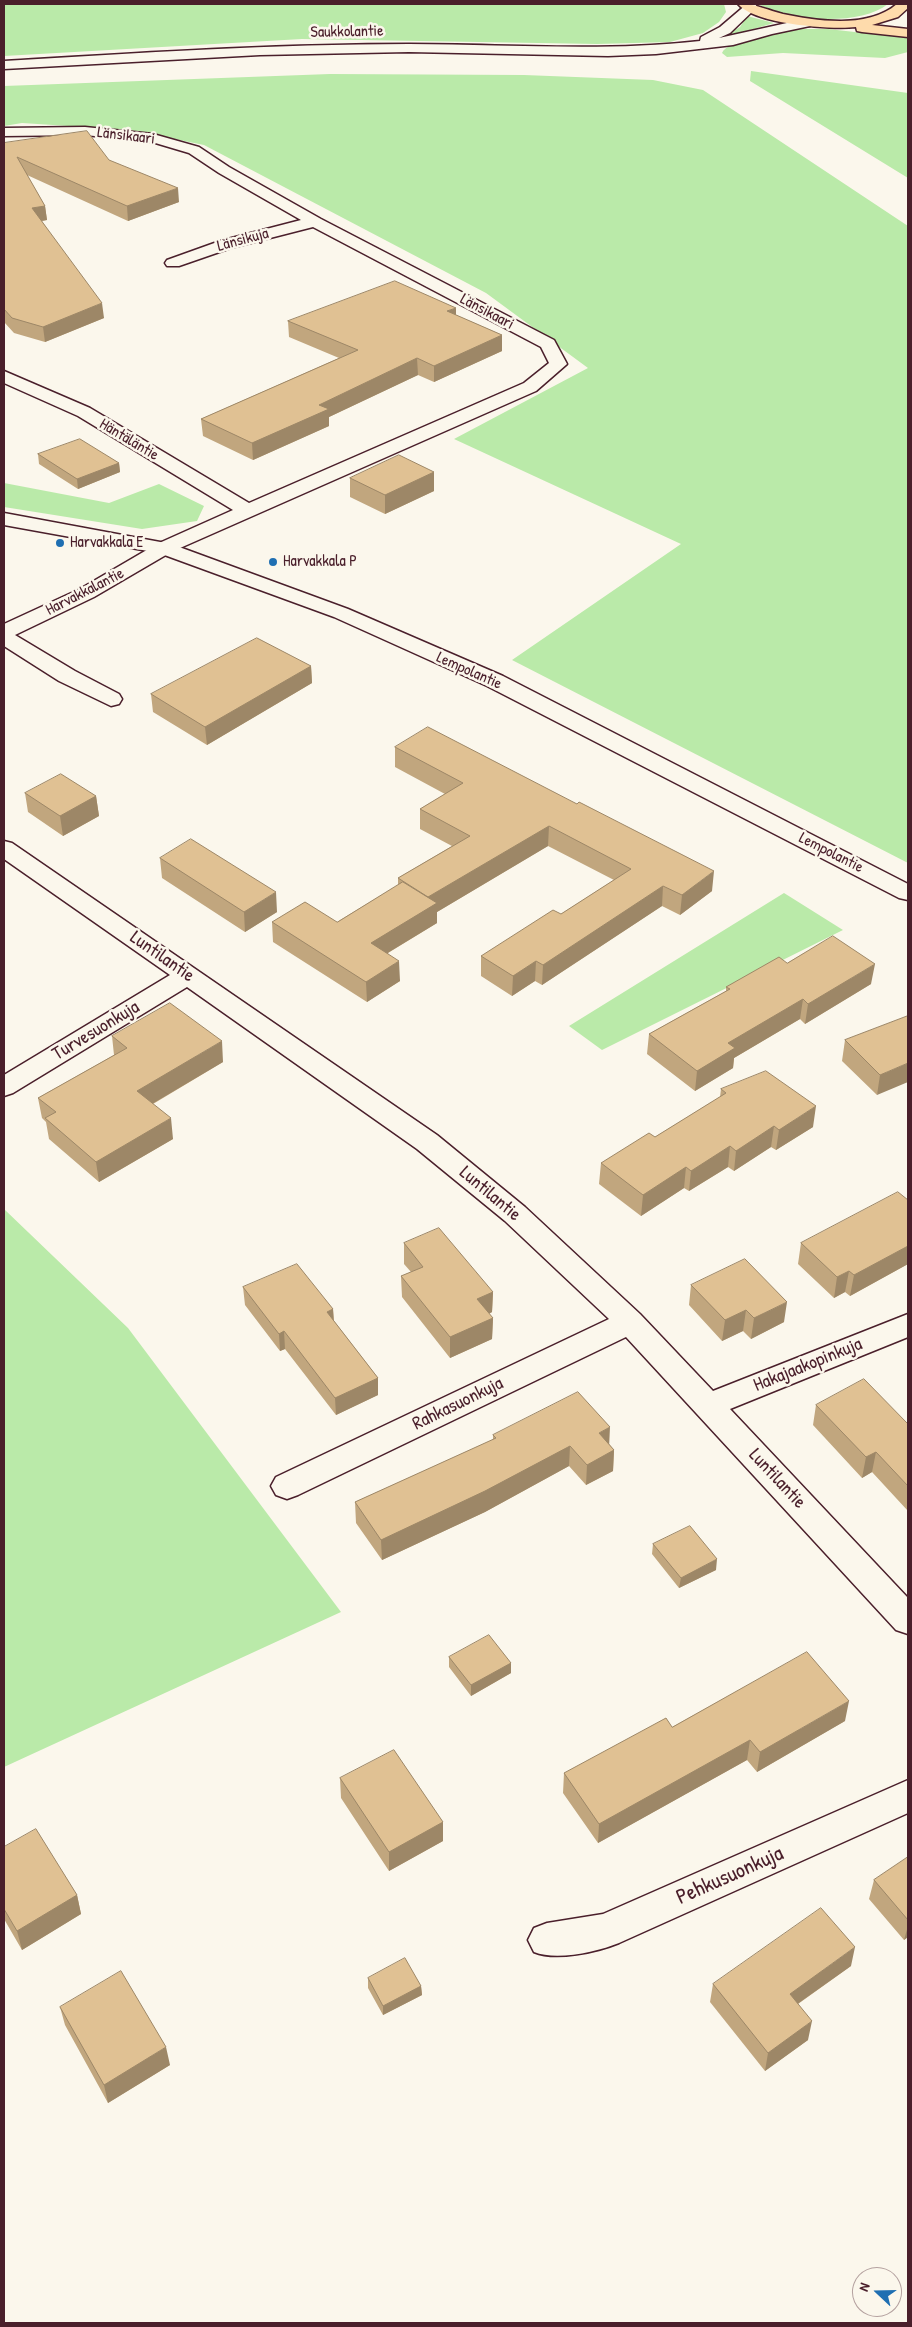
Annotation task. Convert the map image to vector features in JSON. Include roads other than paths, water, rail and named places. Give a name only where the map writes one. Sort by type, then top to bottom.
[{"type":"highway","points":[[748,6],[774,17],[806,23],[834,24],[908,33]]},
{"type":"highway","points":[[834,24],[873,20],[892,14],[905,6]]},
{"type":"street","name":"Saukkolantie","points":[[691,47],[725,30],[748,6]]},
{"type":"street","name":"Saukkolantie","points":[[4,65],[260,51],[409,48],[608,52],[691,47],[733,41],[769,30],[806,23]]},
{"type":"street","name":"Länsikaari","points":[[4,132],[85,132],[152,138],[194,150],[224,170],[315,222],[548,344],[558,364],[530,387],[250,512],[164,548]]},
{"type":"street","name":"Länsikuja","points":[[173,263],[205,250],[248,237],[315,222]]},
{"type":"street","name":"Häntäläntie","points":[[4,376],[84,412],[250,512]]},
{"type":"street","name":"Lempolantie","points":[[4,519],[164,548],[342,614],[495,682],[908,893]]},
{"type":"street","name":"Harvakkalantie","points":[[4,632],[87,593],[164,548]]},
{"type":"street","points":[[4,637],[67,676],[111,699]]},
{"type":"street","name":"Luntilantie","points":[[4,848],[427,1142],[516,1214],[630,1322],[908,1620]]},
{"type":"street","name":"Turvesuonkuja","points":[[4,1087],[188,975]]},
{"type":"street","name":"Rahkasuonkuja","points":[[287,1486],[630,1322]]},
{"type":"street","name":"Hakajaakopinkuja","points":[[709,1405],[908,1325]]},
{"type":"street","name":"Pehkusuonkuja","points":[[547,1940],[606,1931],[908,1796]]},
{"type":"place","name":"Harvakkala E","points":[[60,543]]},
{"type":"place","name":"Harvakkala P","points":[[273,562]]}]
